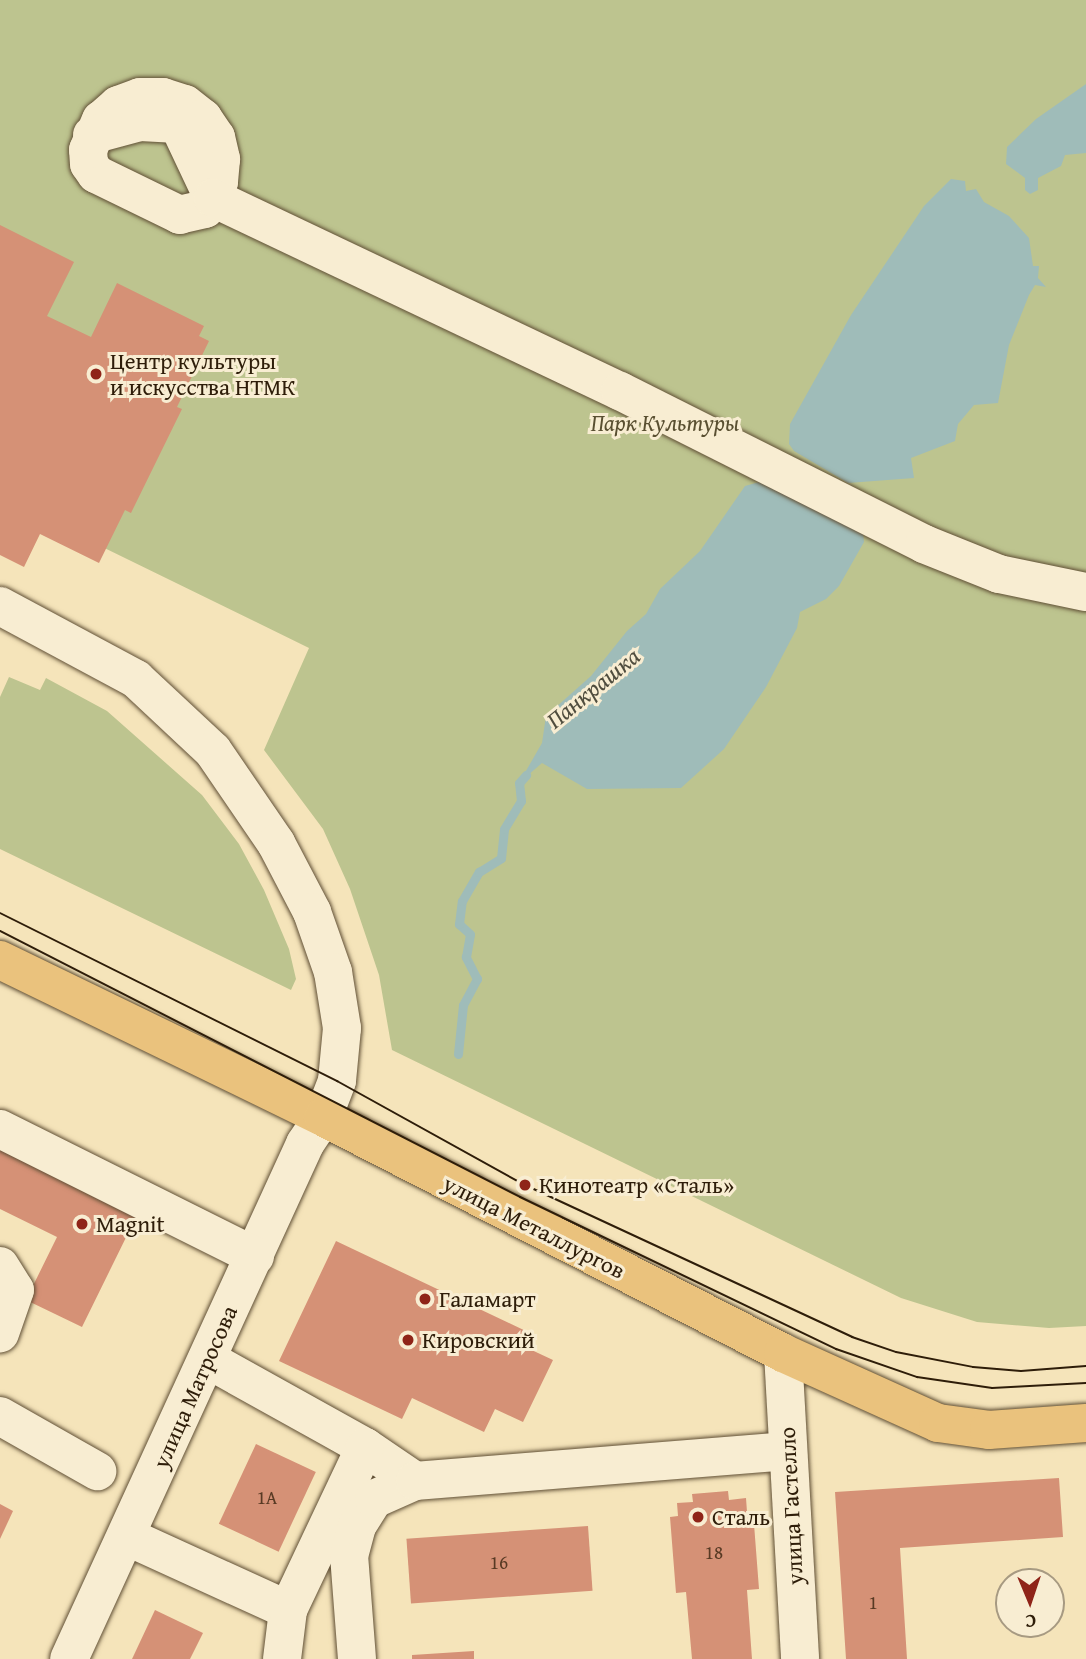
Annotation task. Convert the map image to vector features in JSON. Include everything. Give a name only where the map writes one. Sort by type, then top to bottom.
[{"type":"main road","name":"улица Металлургов","points":[[1,963],[323,1117],[783,1353],[938,1423],[989,1430],[1086,1423]]},
{"type":"street","points":[[140,97],[163,97],[185,104],[203,118],[216,137],[221,159],[213,198],[205,209],[180,215],[96,174],[88,150],[92,135],[118,106],[140,97]]},
{"type":"street","points":[[213,198],[620,391],[917,541],[999,574],[1086,592]]},
{"type":"street","name":"улица Матросова","points":[[0,606],[136,680],[191,726],[254,807],[312,912],[333,972],[342,1050],[337,1081],[323,1117],[305,1143],[128,1536],[69,1659]]},
{"type":"street","points":[[0,1129],[255,1256]]},
{"type":"street","points":[[0,1266],[15,1290],[0,1333]]},
{"type":"street","name":"улица Гастелло","points":[[783,1353],[800,1659]]},
{"type":"street","points":[[208,1359],[365,1447],[415,1481]]},
{"type":"street","points":[[0,1416],[97,1471]]},
{"type":"street","points":[[282,1659],[288,1610],[365,1447]]},
{"type":"street","points":[[356,1659],[349,1556],[357,1526],[374,1499],[415,1481],[788,1451]]},
{"type":"street","points":[[128,1536],[288,1610]]},
{"type":"green space","name":"Парк Культуры","points":[[0,0],[1086,0],[1086,1326],[1049,1328],[977,1322],[901,1298],[392,1050],[379,975],[350,889],[323,829],[264,750],[309,648],[0,497]]},
{"type":"green space","points":[[9,677],[40,690],[46,678],[107,711],[202,795],[239,844],[264,890],[289,949],[296,979],[291,990],[0,849],[0,697]]},
{"type":"water","points":[[1086,84],[1086,153],[1065,155],[1061,166],[1038,178],[1038,190],[1030,194],[1025,190],[1025,178],[1006,164],[1007,147],[1036,119]]},
{"type":"water","points":[[951,179],[965,181],[966,191],[976,189],[984,202],[1009,216],[1029,238],[1033,266],[1039,266],[1038,278],[1046,287],[1035,285],[1029,295],[1009,345],[998,403],[974,405],[958,424],[955,441],[911,458],[914,478],[848,483],[794,451],[789,444],[790,424],[851,315],[924,206]]},
{"type":"water","points":[[759,482],[863,532],[864,542],[839,586],[826,599],[800,612],[797,628],[766,687],[724,749],[681,788],[587,789],[542,763],[519,783],[542,743],[546,716],[591,676],[627,631],[646,614],[660,589],[700,551],[745,486]]},
{"type":"building","name":"Центр культуры и искусства НТМК","points":[[0,225],[74,262],[47,316],[91,337],[117,283],[204,326],[199,336],[209,341],[177,407],[182,409],[131,513],[125,510],[99,563],[40,534],[24,567],[0,555]]},
{"type":"building","name":"Magnit","points":[[0,1143],[139,1211],[82,1327],[26,1300],[57,1237],[0,1209]]},
{"type":"building","name":"Кировский","points":[[336,1241],[530,1333],[523,1346],[553,1360],[523,1422],[495,1409],[484,1432],[412,1398],[402,1419],[279,1361]]},
{"type":"building","points":[[256,1444],[316,1472],[279,1552],[219,1524]]},
{"type":"building","points":[[1059,1478],[1063,1537],[900,1548],[907,1659],[846,1659],[835,1492]]},
{"type":"building","points":[[728,1491],[729,1500],[746,1498],[747,1512],[753,1511],[759,1589],[747,1590],[752,1659],[692,1659],[686,1592],[676,1593],[670,1517],[678,1516],[677,1503],[693,1502],[692,1494]]},
{"type":"building","points":[[0,1504],[13,1511],[0,1539]]},
{"type":"building","points":[[588,1526],[593,1591],[411,1604],[406,1539]]},
{"type":"building","points":[[155,1610],[203,1633],[190,1659],[132,1659]]},
{"type":"building","points":[[474,1651],[474,1659],[412,1659],[412,1655]]},
{"type":"waterway","name":"Панкрашка","points":[[458,1054],[463,1005],[477,979],[466,957],[470,934],[459,924],[462,901],[479,872],[501,858],[504,829],[521,801],[519,783],[526,775]]},
{"type":"tram line","points":[[0,913],[337,1081],[525,1185],[852,1337],[896,1352],[973,1367],[1021,1371],[1086,1366]]},
{"type":"tram line","points":[[0,931],[520,1197],[836,1349],[917,1377],[992,1388],[1086,1383]]},
{"type":"place","name":"Центр культуры и искусства НТМК","points":[[96,374]]},
{"type":"place","name":"Кинотеатр «Сталь»","points":[[525,1185]]},
{"type":"place","name":"Magnit","points":[[82,1224]]},
{"type":"place","name":"Галамарт","points":[[425,1299]]},
{"type":"place","name":"Кировский","points":[[408,1340]]},
{"type":"place","name":"Сталь","points":[[698,1517]]}]
